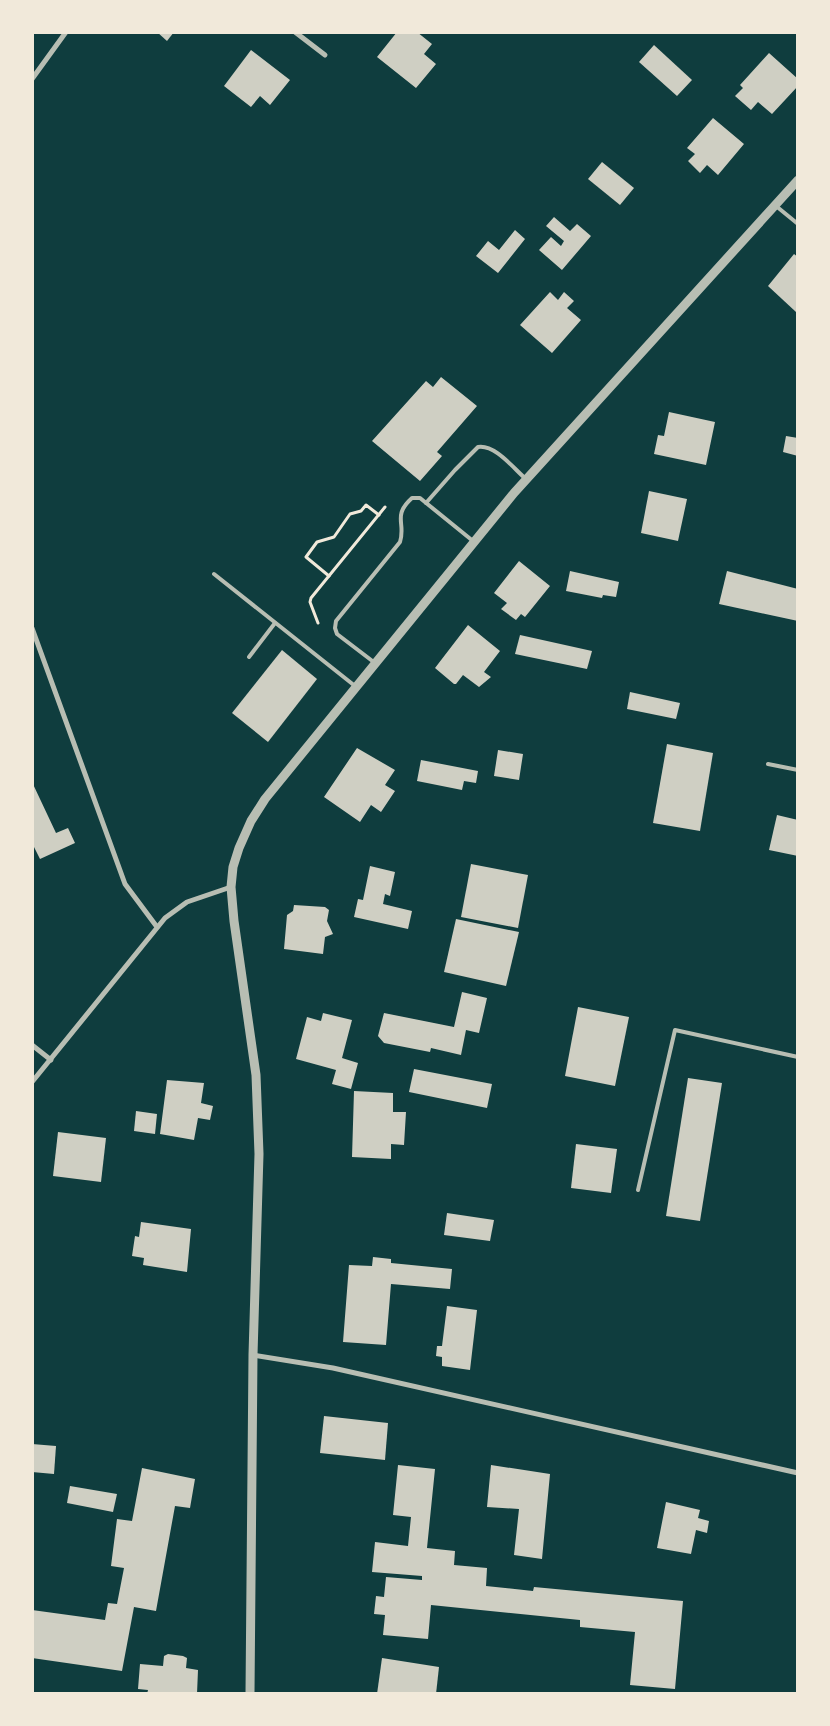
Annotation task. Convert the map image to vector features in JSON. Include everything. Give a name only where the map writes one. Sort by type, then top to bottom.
[{"type":"street","points":[[32,79],[66,32]]},
{"type":"street","points":[[295,32],[325,55]]},
{"type":"street","points":[[250,1694],[253,1355],[259,1154],[256,1075],[234,921],[231,887],[233,867],[251,821],[277,785],[355,686],[474,541],[526,479],[798,180]]},
{"type":"street","points":[[32,628],[126,884],[157,926]]},
{"type":"street","points":[[32,1082],[157,926],[187,902],[231,887]]},
{"type":"street","points":[[32,1045],[51,1060]]},
{"type":"street","points":[[253,1355],[334,1368],[798,1473]]},
{"type":"lane","points":[[775,205],[798,224]]},
{"type":"lane","points":[[426,503],[478,447],[486,447],[526,479]]},
{"type":"lane","points":[[374,663],[337,634],[335,628],[336,621],[400,542],[400,514],[404,505],[412,498],[420,498],[474,541]]},
{"type":"lane","points":[[214,574],[355,686]]},
{"type":"lane","points":[[249,657],[275,623]]},
{"type":"lane","points":[[768,764],[798,770]]},
{"type":"lane","points":[[638,1190],[675,1030],[798,1057]]},
{"type":"path","points":[[321,627],[312,609],[311,598],[390,501]]},
{"type":"path","points":[[329,576],[306,557],[317,542],[334,537],[350,514],[361,511],[366,505],[378,515]]},
{"type":"building","points":[[157,32],[174,32],[167,41]]},
{"type":"building","points":[[397,32],[417,32],[432,44],[424,54],[436,64],[416,88],[377,57]]},
{"type":"building","points":[[654,45],[692,80],[677,96],[639,62]]},
{"type":"building","points":[[251,50],[290,80],[270,105],[260,96],[251,107],[224,86]]},
{"type":"building","points":[[769,53],[798,79],[798,86],[772,114],[758,102],[751,110],[735,96],[743,88],[740,85]]},
{"type":"building","points":[[713,118],[744,144],[718,175],[707,165],[700,173],[688,161],[695,154],[687,148]]},
{"type":"building","points":[[602,162],[634,188],[620,205],[588,179]]},
{"type":"building","points":[[554,217],[570,231],[577,224],[591,236],[562,270],[539,250],[551,237],[561,246],[564,241],[546,226]]},
{"type":"building","points":[[515,230],[525,239],[498,273],[476,256],[488,241],[499,250]]},
{"type":"building","points":[[794,254],[798,257],[796,312],[768,286]]},
{"type":"building","points":[[550,292],[558,300],[564,292],[574,301],[567,308],[581,320],[552,353],[520,325]]},
{"type":"building","points":[[441,377],[477,406],[437,452],[442,456],[420,481],[372,441],[426,381],[433,387]]},
{"type":"building","points":[[669,412],[715,422],[706,465],[654,454],[658,435],[664,436]]},
{"type":"building","points":[[786,436],[798,438],[798,456],[783,452]]},
{"type":"building","points":[[649,491],[687,499],[678,541],[641,533]]},
{"type":"building","points":[[519,561],[550,586],[525,617],[521,614],[516,620],[501,609],[507,603],[494,593]]},
{"type":"building","points":[[570,571],[619,582],[616,597],[603,595],[602,598],[566,591]]},
{"type":"building","points":[[727,571],[798,589],[798,621],[719,604]]},
{"type":"building","points":[[468,625],[500,651],[484,672],[491,677],[479,687],[463,675],[454,684],[435,668]]},
{"type":"building","points":[[520,635],[592,651],[587,669],[515,654]]},
{"type":"building","points":[[282,650],[317,679],[268,742],[232,713]]},
{"type":"building","points":[[630,692],[680,703],[676,719],[627,709]]},
{"type":"building","points":[[667,744],[713,753],[700,831],[653,823]]},
{"type":"building","points":[[357,748],[395,770],[385,785],[395,791],[381,812],[371,805],[360,822],[324,797]]},
{"type":"building","points":[[498,750],[523,754],[519,780],[494,776]]},
{"type":"building","points":[[421,760],[478,771],[476,783],[464,781],[462,790],[417,781]]},
{"type":"building","points":[[32,782],[56,833],[68,828],[75,843],[40,859],[32,843]]},
{"type":"building","points":[[777,815],[798,820],[798,856],[769,850]]},
{"type":"building","points":[[471,864],[528,875],[518,928],[461,917]]},
{"type":"building","points":[[370,866],[395,872],[390,896],[385,894],[383,904],[412,911],[408,929],[354,917],[358,899],[363,900]]},
{"type":"building","points":[[294,905],[325,907],[329,910],[327,921],[333,934],[325,937],[323,954],[284,949],[287,915],[293,911]]},
{"type":"building","points":[[456,919],[519,932],[506,986],[444,972]]},
{"type":"building","points":[[462,992],[487,998],[479,1033],[466,1030],[461,1055],[431,1048],[430,1052],[384,1043],[378,1036],[384,1013],[454,1027]]},
{"type":"building","points":[[578,1007],[629,1017],[615,1086],[565,1076]]},
{"type":"building","points":[[323,1013],[352,1020],[342,1058],[358,1063],[351,1089],[332,1084],[336,1070],[296,1059],[307,1017],[321,1021]]},
{"type":"building","points":[[414,1069],[492,1084],[487,1108],[409,1092]]},
{"type":"building","points":[[688,1078],[722,1083],[700,1221],[666,1216]]},
{"type":"building","points":[[167,1080],[204,1083],[201,1103],[213,1106],[210,1120],[198,1118],[194,1140],[160,1134]]},
{"type":"building","points":[[354,1091],[393,1093],[393,1112],[406,1112],[404,1145],[391,1144],[391,1159],[352,1157]]},
{"type":"building","points":[[136,1111],[157,1114],[155,1134],[134,1131]]},
{"type":"building","points":[[58,1132],[106,1138],[101,1182],[53,1176]]},
{"type":"building","points":[[576,1144],[617,1149],[611,1193],[571,1188]]},
{"type":"building","points":[[447,1213],[494,1220],[490,1241],[444,1235]]},
{"type":"building","points":[[141,1222],[191,1229],[187,1272],[143,1265],[144,1258],[132,1256],[135,1236],[139,1237]]},
{"type":"building","points":[[373,1257],[391,1259],[391,1263],[452,1269],[450,1289],[391,1284],[386,1345],[343,1342],[349,1265],[372,1266]]},
{"type":"building","points":[[447,1306],[477,1310],[470,1370],[442,1366],[442,1357],[436,1356],[437,1346],[442,1346]]},
{"type":"building","points":[[324,1416],[388,1423],[385,1460],[320,1453]]},
{"type":"building","points":[[32,1444],[56,1446],[54,1474],[32,1472]]},
{"type":"building","points":[[398,1465],[435,1469],[427,1548],[455,1551],[454,1565],[487,1568],[486,1586],[533,1591],[534,1587],[683,1601],[675,1689],[630,1685],[635,1632],[580,1627],[580,1620],[431,1605],[428,1639],[383,1635],[385,1615],[374,1614],[376,1596],[384,1597],[386,1577],[422,1580],[422,1576],[372,1572],[375,1542],[408,1546],[411,1517],[393,1515]]},
{"type":"building","points":[[491,1465],[550,1474],[542,1559],[514,1555],[519,1509],[487,1507]]},
{"type":"building","points":[[142,1468],[195,1479],[190,1508],[175,1506],[156,1611],[134,1607],[122,1671],[32,1658],[32,1610],[105,1620],[108,1603],[117,1604],[124,1568],[111,1566],[117,1519],[132,1521]]},
{"type":"building","points":[[70,1486],[117,1494],[113,1512],[67,1503]]},
{"type":"building","points":[[666,1502],[700,1510],[698,1518],[709,1521],[707,1533],[696,1530],[691,1554],[657,1548]]},
{"type":"building","points":[[168,1654],[187,1658],[186,1668],[198,1670],[197,1694],[147,1694],[148,1690],[138,1689],[140,1664],[163,1666],[164,1656]]},
{"type":"building","points":[[382,1658],[439,1667],[436,1694],[377,1694]]}]
